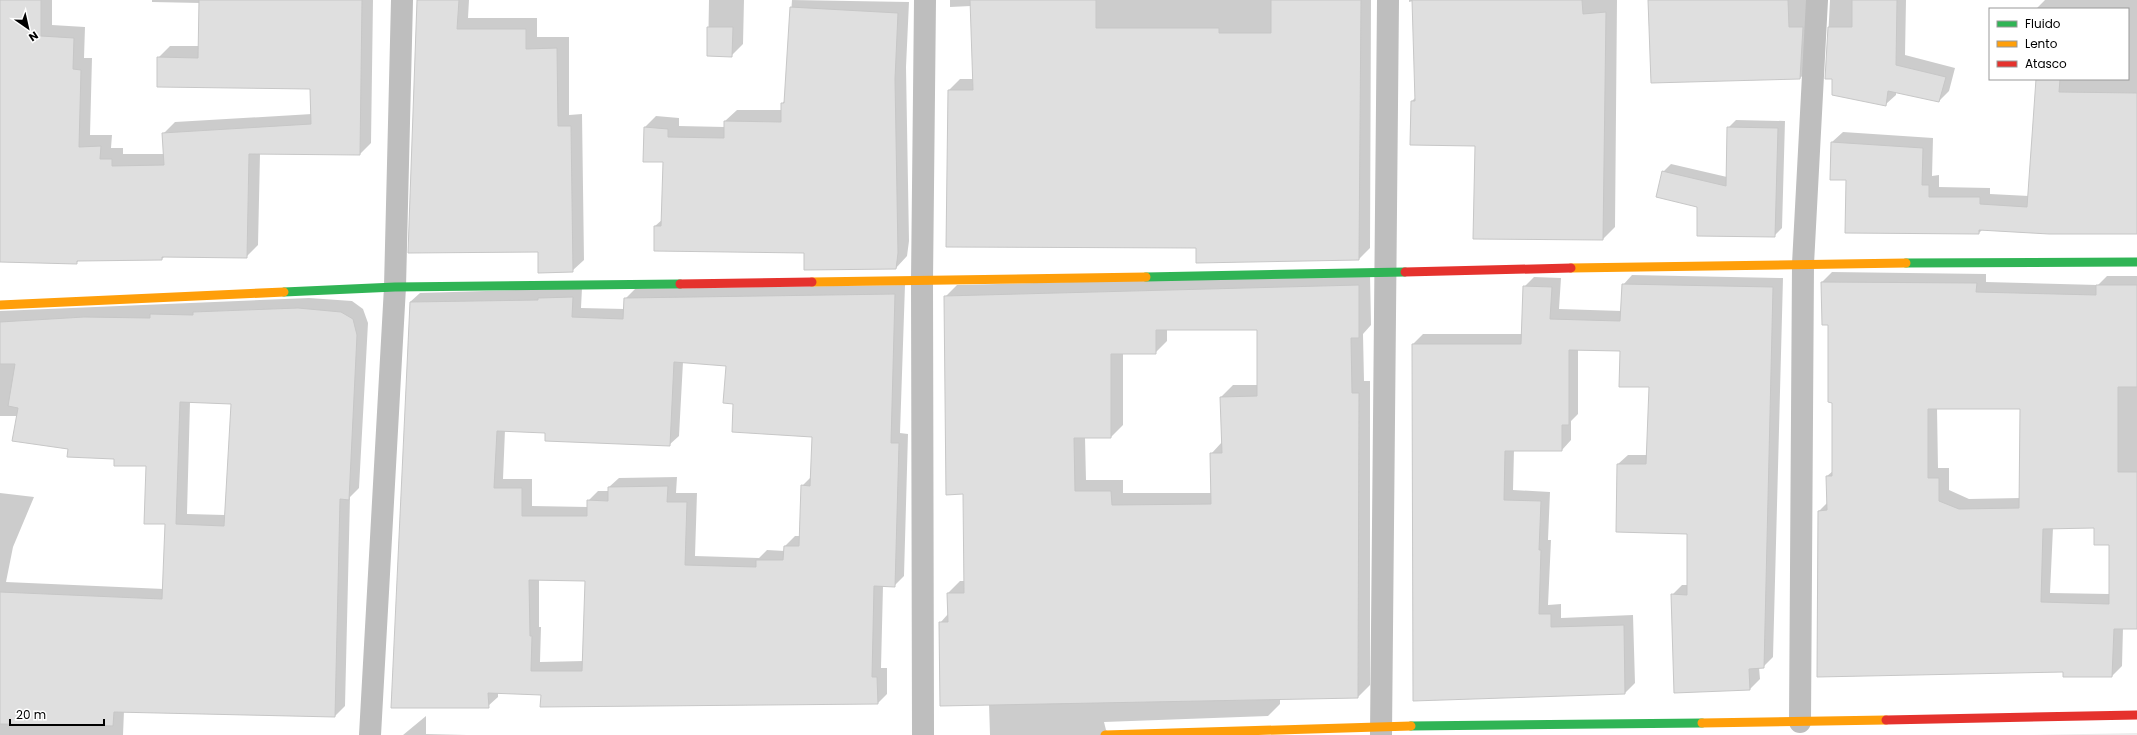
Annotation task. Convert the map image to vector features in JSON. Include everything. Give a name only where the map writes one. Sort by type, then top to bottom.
[{"type":"street","points":[[370,735],[395,287],[402,0]]},
{"type":"street","points":[[923,735],[922,281],[925,0]]},
{"type":"street","points":[[1381,731],[1388,0]]},
{"type":"street","points":[[1800,722],[1803,264],[1817,0]]},
{"type":"street","points":[[0,305],[395,287],[922,281],[1803,264],[2137,262]]},
{"type":"street","points":[[1105,735],[1381,731],[2137,715]]},
{"type":"shaded area","points":[[2137,733],[2137,735],[2033,735]]},
{"type":"building","points":[[0,0],[41,0],[41,36],[74,38],[73,69],[81,70],[79,147],[101,146],[100,159],[112,159],[112,166],[164,165],[162,133],[311,124],[310,89],[157,87],[157,57],[198,58],[199,0],[362,0],[360,155],[249,154],[247,258],[162,257],[162,260],[77,261],[77,264],[0,262]]},
{"type":"building","points":[[417,0],[459,0],[457,29],[526,29],[526,49],[557,48],[558,126],[571,126],[573,272],[538,273],[538,252],[408,253]]},
{"type":"building","points":[[970,0],[1096,0],[1096,28],[1219,28],[1219,33],[1271,33],[1271,0],[1361,0],[1359,260],[1196,263],[1196,248],[946,247],[948,90],[973,90]]},
{"type":"building","points":[[1412,0],[1582,0],[1583,14],[1606,12],[1603,240],[1473,239],[1475,146],[1410,145],[1411,101],[1415,101]]},
{"type":"building","points":[[1648,0],[1788,0],[1789,27],[1803,27],[1800,79],[1651,83]]},
{"type":"building","points":[[1852,0],[1897,0],[1896,65],[1946,77],[1939,102],[1888,91],[1886,106],[1832,95],[1832,79],[1825,79],[1828,27],[1852,27]]},
{"type":"building","points":[[790,7],[898,13],[895,79],[898,253],[896,269],[804,270],[804,253],[654,251],[654,226],[661,226],[663,162],[643,162],[644,127],[668,129],[668,137],[724,138],[724,121],[781,122],[781,103],[784,103]]},
{"type":"building","points":[[707,27],[733,27],[732,57],[707,56]]},
{"type":"building","points":[[2036,80],[2060,80],[2059,92],[2137,93],[2137,234],[2049,234],[1979,230],[1979,234],[1845,233],[1846,180],[1830,180],[1831,142],[1923,148],[1922,185],[1929,185],[1929,197],[1980,197],[1980,204],[2027,207]]},
{"type":"building","points":[[1727,127],[1778,128],[1775,237],[1697,236],[1697,207],[1656,197],[1662,171],[1726,186]]},
{"type":"building","points":[[1821,282],[1977,283],[1976,292],[2096,295],[2096,285],[2137,285],[2137,387],[2118,387],[2118,472],[2137,472],[2137,629],[2114,629],[2112,677],[2063,677],[2063,672],[1817,677],[1818,511],[1827,510],[1826,476],[1832,476],[1832,403],[1828,402],[1828,325],[1822,325]],"holes":[[[1928,409],[2020,409],[2019,508],[1959,509],[1939,501],[1939,478],[1928,478]],[[2094,528],[2094,545],[2109,545],[2109,604],[2041,602],[2043,529]]]},
{"type":"building","points":[[1622,284],[1773,287],[1764,668],[1749,669],[1750,690],[1674,693],[1671,594],[1687,595],[1687,534],[1616,532],[1617,464],[1646,464],[1649,387],[1619,387],[1620,351],[1569,350],[1569,425],[1562,425],[1562,451],[1505,451],[1504,500],[1541,501],[1539,614],[1551,614],[1551,627],[1624,625],[1625,694],[1413,701],[1412,344],[1521,344],[1523,286],[1552,287],[1550,319],[1620,321]]},
{"type":"building","points":[[1359,285],[1359,338],[1351,338],[1352,393],[1359,393],[1358,698],[940,706],[939,622],[948,622],[947,593],[964,593],[963,494],[946,495],[944,296]],"holes":[[[1156,330],[1257,330],[1257,396],[1220,397],[1222,453],[1210,453],[1211,504],[1112,505],[1111,491],[1075,491],[1074,438],[1111,438],[1111,354],[1156,354]]]},
{"type":"building","points":[[895,294],[891,443],[899,443],[895,587],[874,586],[872,677],[877,677],[878,704],[540,707],[541,695],[488,693],[489,708],[391,708],[410,302],[538,300],[538,298],[573,297],[572,317],[623,319],[624,298]],"holes":[[[674,362],[726,366],[723,403],[733,404],[732,432],[812,437],[810,486],[801,485],[799,546],[784,546],[783,560],[756,560],[756,567],[685,565],[687,502],[667,502],[668,486],[608,487],[608,501],[587,500],[587,516],[522,516],[522,488],[494,488],[497,431],[545,433],[545,441],[670,446]],[[529,580],[585,581],[582,671],[531,671],[532,636],[530,636]]]},
{"type":"building","points":[[298,308],[341,312],[353,319],[357,335],[349,500],[340,499],[335,717],[114,712],[113,726],[0,724],[0,592],[162,599],[165,524],[144,524],[146,466],[114,466],[114,459],[67,457],[68,449],[12,441],[18,408],[8,406],[15,364],[0,364],[0,322],[84,317],[150,318],[150,314],[193,315],[193,312]],"holes":[[[180,402],[231,404],[224,526],[176,524]]]},
{"type":"traffic: fast","points":[[1906,263],[2137,262]]},
{"type":"traffic: fast","points":[[1146,277],[1405,272]]},
{"type":"traffic: fast","points":[[284,292],[395,287],[680,284]]},
{"type":"traffic: fast","points":[[1411,726],[1702,723]]},
{"type":"traffic: slow","points":[[1571,268],[1906,263]]},
{"type":"traffic: slow","points":[[812,282],[1146,277]]},
{"type":"traffic: slow","points":[[0,305],[284,292]]},
{"type":"traffic: slow","points":[[1702,723],[1886,720]]},
{"type":"traffic: slow","points":[[1105,735],[1411,726]]},
{"type":"traffic: jam","points":[[1405,272],[1571,268]]},
{"type":"traffic: jam","points":[[680,284],[812,282]]},
{"type":"traffic: jam","points":[[1886,720],[2137,715]]}]
